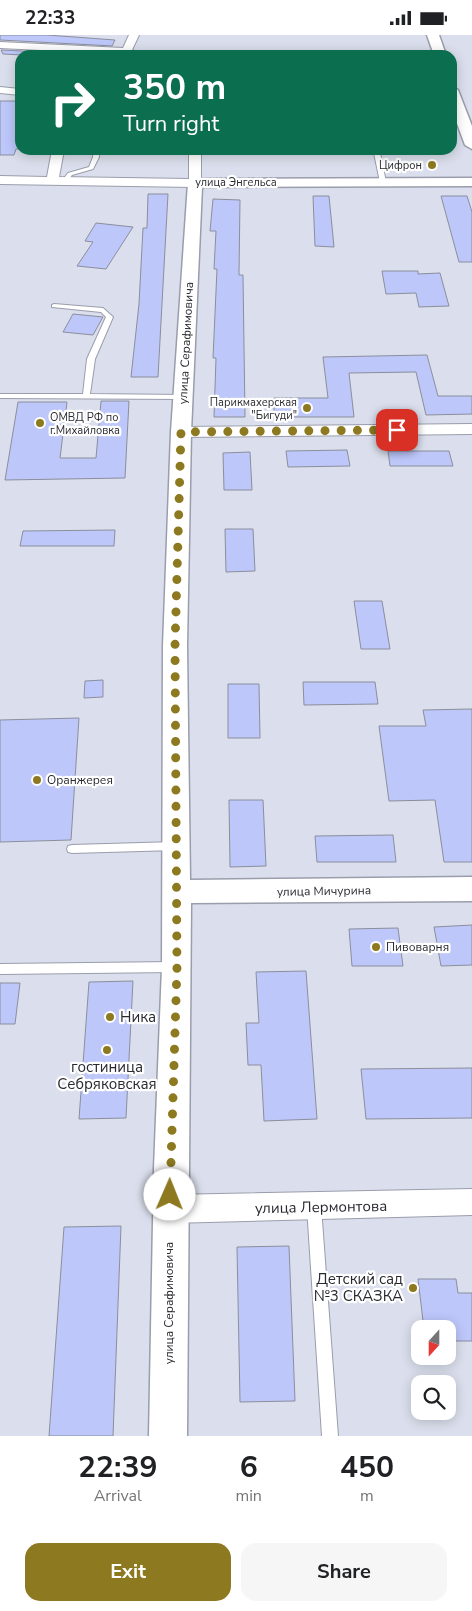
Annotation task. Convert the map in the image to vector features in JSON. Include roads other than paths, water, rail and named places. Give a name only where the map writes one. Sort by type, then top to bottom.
[{"type":"street","points":[[127,50],[134,35]]},
{"type":"street","points":[[433,35],[439,50]]},
{"type":"street","points":[[0,45],[106,50]]},
{"type":"street","points":[[0,90],[15,92]]},
{"type":"street","points":[[457,104],[472,145]]},
{"type":"street","points":[[52,181],[57,155]]},
{"type":"street","name":"улица Серафимовича","points":[[168,1436],[170,1209],[177,967],[175,646],[181,432],[195,155]]},
{"type":"street","name":"улица Энгельса","points":[[0,180],[195,183],[472,182]]},
{"type":"street","points":[[181,432],[472,429]]},
{"type":"street","name":"улица Мичурина","points":[[176,892],[472,889]]},
{"type":"street","name":"улица Лермонтова","points":[[170,1209],[472,1202]]},
{"type":"lane","points":[[65,181],[70,174],[91,168],[96,155]]},
{"type":"lane","points":[[377,155],[383,182]]},
{"type":"lane","points":[[54,306],[103,309],[110,317],[91,359],[86,396]]},
{"type":"lane","points":[[0,396],[183,397]]},
{"type":"lane","points":[[72,849],[176,846]]},
{"type":"lane","points":[[0,969],[177,967]]},
{"type":"lane","points":[[314,1207],[330,1436]]},
{"type":"place","name":"Цифрон","points":[[432,165]]},
{"type":"place","name":"Парикмахерская \"Бигуди\"","points":[[307,408]]},
{"type":"place","name":"ОМВД РФ по г.Михайловка","points":[[40,423]]},
{"type":"place","name":"Оранжерея","points":[[37,780]]},
{"type":"place","name":"Пивоварня","points":[[376,947]]},
{"type":"place","name":"Ника","points":[[110,1017]]},
{"type":"place","name":"гостиница Себряковская","points":[[107,1050]]},
{"type":"place","name":"Детский сад №3 СКАЗКА","points":[[413,1288]]}]
